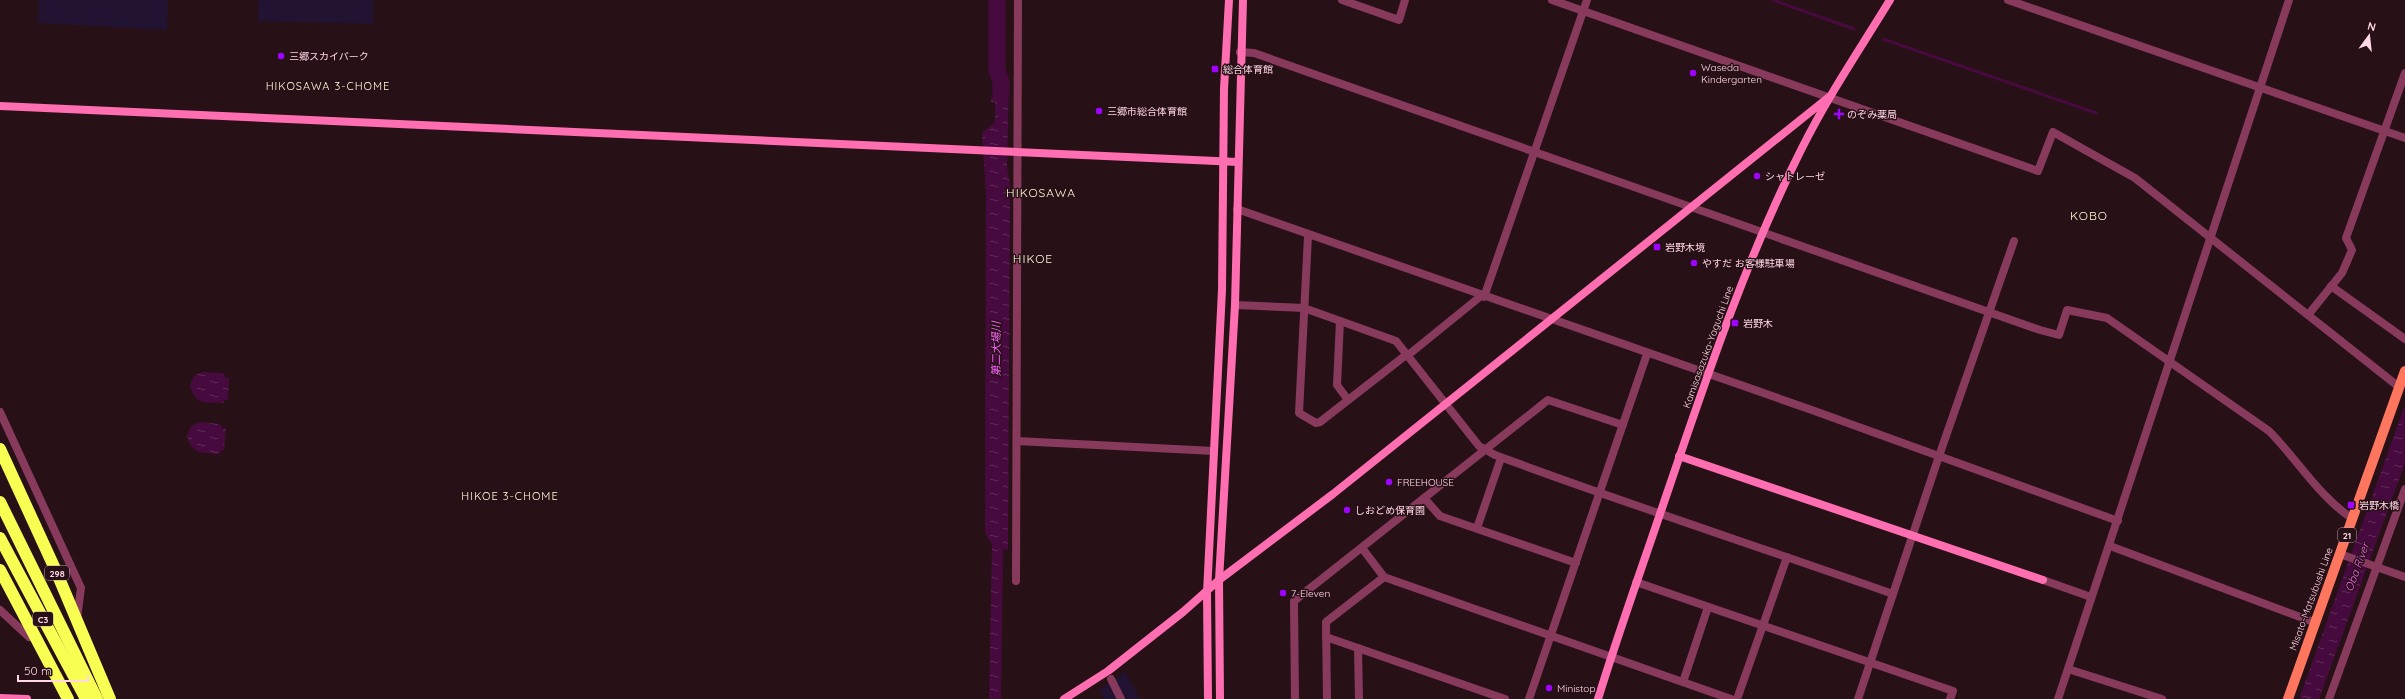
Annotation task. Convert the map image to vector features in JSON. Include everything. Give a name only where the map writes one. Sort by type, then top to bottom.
[{"type":"highway","name":"298","points":[[0,450],[77,618],[110,699]]},
{"type":"highway","points":[[0,502],[97,699]]},
{"type":"highway","name":"C3","points":[[0,538],[86,699]]},
{"type":"highway","name":"C3","points":[[0,570],[68,699]]},
{"type":"highway","points":[[0,585],[62,699]]},
{"type":"main road","name":"Misato-Matsubushi Line","points":[[2288,699],[2343,554],[2353,519],[2405,372]]},
{"type":"street","points":[[1016,581],[1017,441],[1013,152],[1018,0]]},
{"type":"street","points":[[1208,699],[1207,593],[1222,290],[1226,33],[1229,0]]},
{"type":"street","points":[[1220,699],[1219,580],[1234,305],[1240,52],[1243,0]]},
{"type":"street","points":[[1342,0],[1398,20],[1405,0]]},
{"type":"street","points":[[1552,0],[2038,171],[2053,132],[2120,168],[2211,236],[2399,387]]},
{"type":"street","points":[[1308,236],[1299,413],[1316,423],[1320,422],[1482,296],[1534,153],[1587,0]]},
{"type":"street","name":"Kamisasazuka-Yaguchi Line","points":[[1598,699],[1679,456],[1708,375],[1763,233],[1802,146],[1829,97],[1890,0]]},
{"type":"street","points":[[2008,0],[2260,89],[2405,138]]},
{"type":"street","points":[[2058,699],[2110,546],[2289,0]]},
{"type":"street","points":[[1240,52],[1254,53],[1534,153],[2058,335],[2067,310],[2097,315],[2116,324],[2269,431],[2285,447],[2316,484],[2343,512],[2353,519]]},
{"type":"street","points":[[2308,315],[2346,266],[2352,250],[2346,238],[2405,73]]},
{"type":"street","points":[[1064,699],[1108,671],[1207,593],[1219,580],[1332,494],[1693,208],[1829,97]]},
{"type":"street","points":[[0,106],[1238,162]]},
{"type":"street","points":[[1237,209],[1308,236],[2118,520]]},
{"type":"street","points":[[1858,699],[1939,456],[2014,241]]},
{"type":"street","points":[[2331,286],[2405,339]]},
{"type":"street","points":[[1234,305],[1304,308],[1396,341],[1484,451],[1600,494],[1893,594]]},
{"type":"street","points":[[1340,321],[1337,385],[1348,400]]},
{"type":"street","points":[[1529,699],[1647,354]]},
{"type":"street","points":[[1295,699],[1293,603],[1548,400],[1623,425]]},
{"type":"street","points":[[0,412],[81,588],[77,618]]},
{"type":"street","points":[[1017,441],[1214,451]]},
{"type":"street","points":[[1679,456],[2092,597]]},
{"type":"street","points":[[1477,528],[1501,458]]},
{"type":"street","points":[[2329,699],[2376,566],[2405,490]]},
{"type":"street","points":[[1424,498],[1440,516],[1576,563]]},
{"type":"street","points":[[2110,546],[2316,622]]},
{"type":"street","points":[[1362,548],[1384,577],[1731,699]]},
{"type":"street","points":[[2343,554],[2405,577]]},
{"type":"street","points":[[1737,699],[1787,557]]},
{"type":"street","points":[[1327,699],[1326,622],[1384,577]]},
{"type":"street","points":[[1636,582],[1953,691],[1950,699]]},
{"type":"street","points":[[1683,682],[1708,607]]},
{"type":"street","points":[[0,610],[29,637]]},
{"type":"street","points":[[1326,637],[1505,699]]},
{"type":"street","points":[[1358,648],[1359,699]]},
{"type":"street","points":[[2068,669],[2162,699]]},
{"type":"street","points":[[1111,679],[1121,699]]},
{"type":"street","points":[[0,698],[27,699]]},
{"type":"shaded area","points":[[39,0],[168,0],[167,30],[38,23]]},
{"type":"shaded area","points":[[259,0],[373,0],[373,24],[258,21]]},
{"type":"shaded area","points":[[1125,672],[1140,699],[1105,699],[1099,690]]},
{"type":"water","points":[[1002,72],[1009,84],[1007,167],[1010,185],[1008,550],[1003,549],[1001,699],[989,699],[992,544],[985,533],[986,196],[982,133],[995,122],[995,102],[991,102],[991,98],[995,98],[996,74]]},
{"type":"water","points":[[203,372],[223,373],[225,377],[229,378],[228,400],[224,400],[224,403],[202,402],[195,397],[190,386],[194,376]]},
{"type":"water","name":"Oba River","points":[[2405,405],[2405,463],[2319,699],[2299,699]]},
{"type":"water","points":[[200,422],[220,424],[222,428],[226,428],[224,450],[221,450],[220,454],[199,452],[192,447],[187,436],[191,426]]},
{"type":"waterway","name":"第二大場川","points":[[997,0],[997,70],[1001,82],[1001,95]]},
{"type":"waterway","points":[[1773,0],[1854,29]]},
{"type":"waterway","points":[[1883,39],[2096,113]]},
{"type":"place","name":"三郷スカイパーク","points":[[281,56]]},
{"type":"place","name":"総合体育館","points":[[1215,69]]},
{"type":"place","name":"Waseda Kindergarten","points":[[1693,73]]},
{"type":"place","name":"三郷市総合体育館","points":[[1099,111]]},
{"type":"place","name":"のぞみ薬局","points":[[1839,114]]},
{"type":"place","name":"シャトレーゼ","points":[[1757,176]]},
{"type":"place","name":"岩野木境","points":[[1657,247]]},
{"type":"place","name":"やすだ お客様駐車場","points":[[1694,263]]},
{"type":"place","name":"岩野木","points":[[1735,323]]},
{"type":"place","name":"FREEHOUSE","points":[[1389,482]]},
{"type":"place","name":"岩野木橋","points":[[2351,505]]},
{"type":"place","name":"しおどめ保育園","points":[[1347,510]]},
{"type":"place","name":"7-Eleven","points":[[1283,593]]},
{"type":"place","name":"Ministop","points":[[1549,688]]},
{"type":"district","name":"HIKOSAWA 3-CHOME","points":[[328,86]]},
{"type":"district","name":"HIKOSAWA","points":[[1041,192]]},
{"type":"district","name":"KOBO","points":[[2089,215]]},
{"type":"district","name":"HIKOE","points":[[1033,258]]},
{"type":"district","name":"HIKOE 3-CHOME","points":[[510,496]]}]
